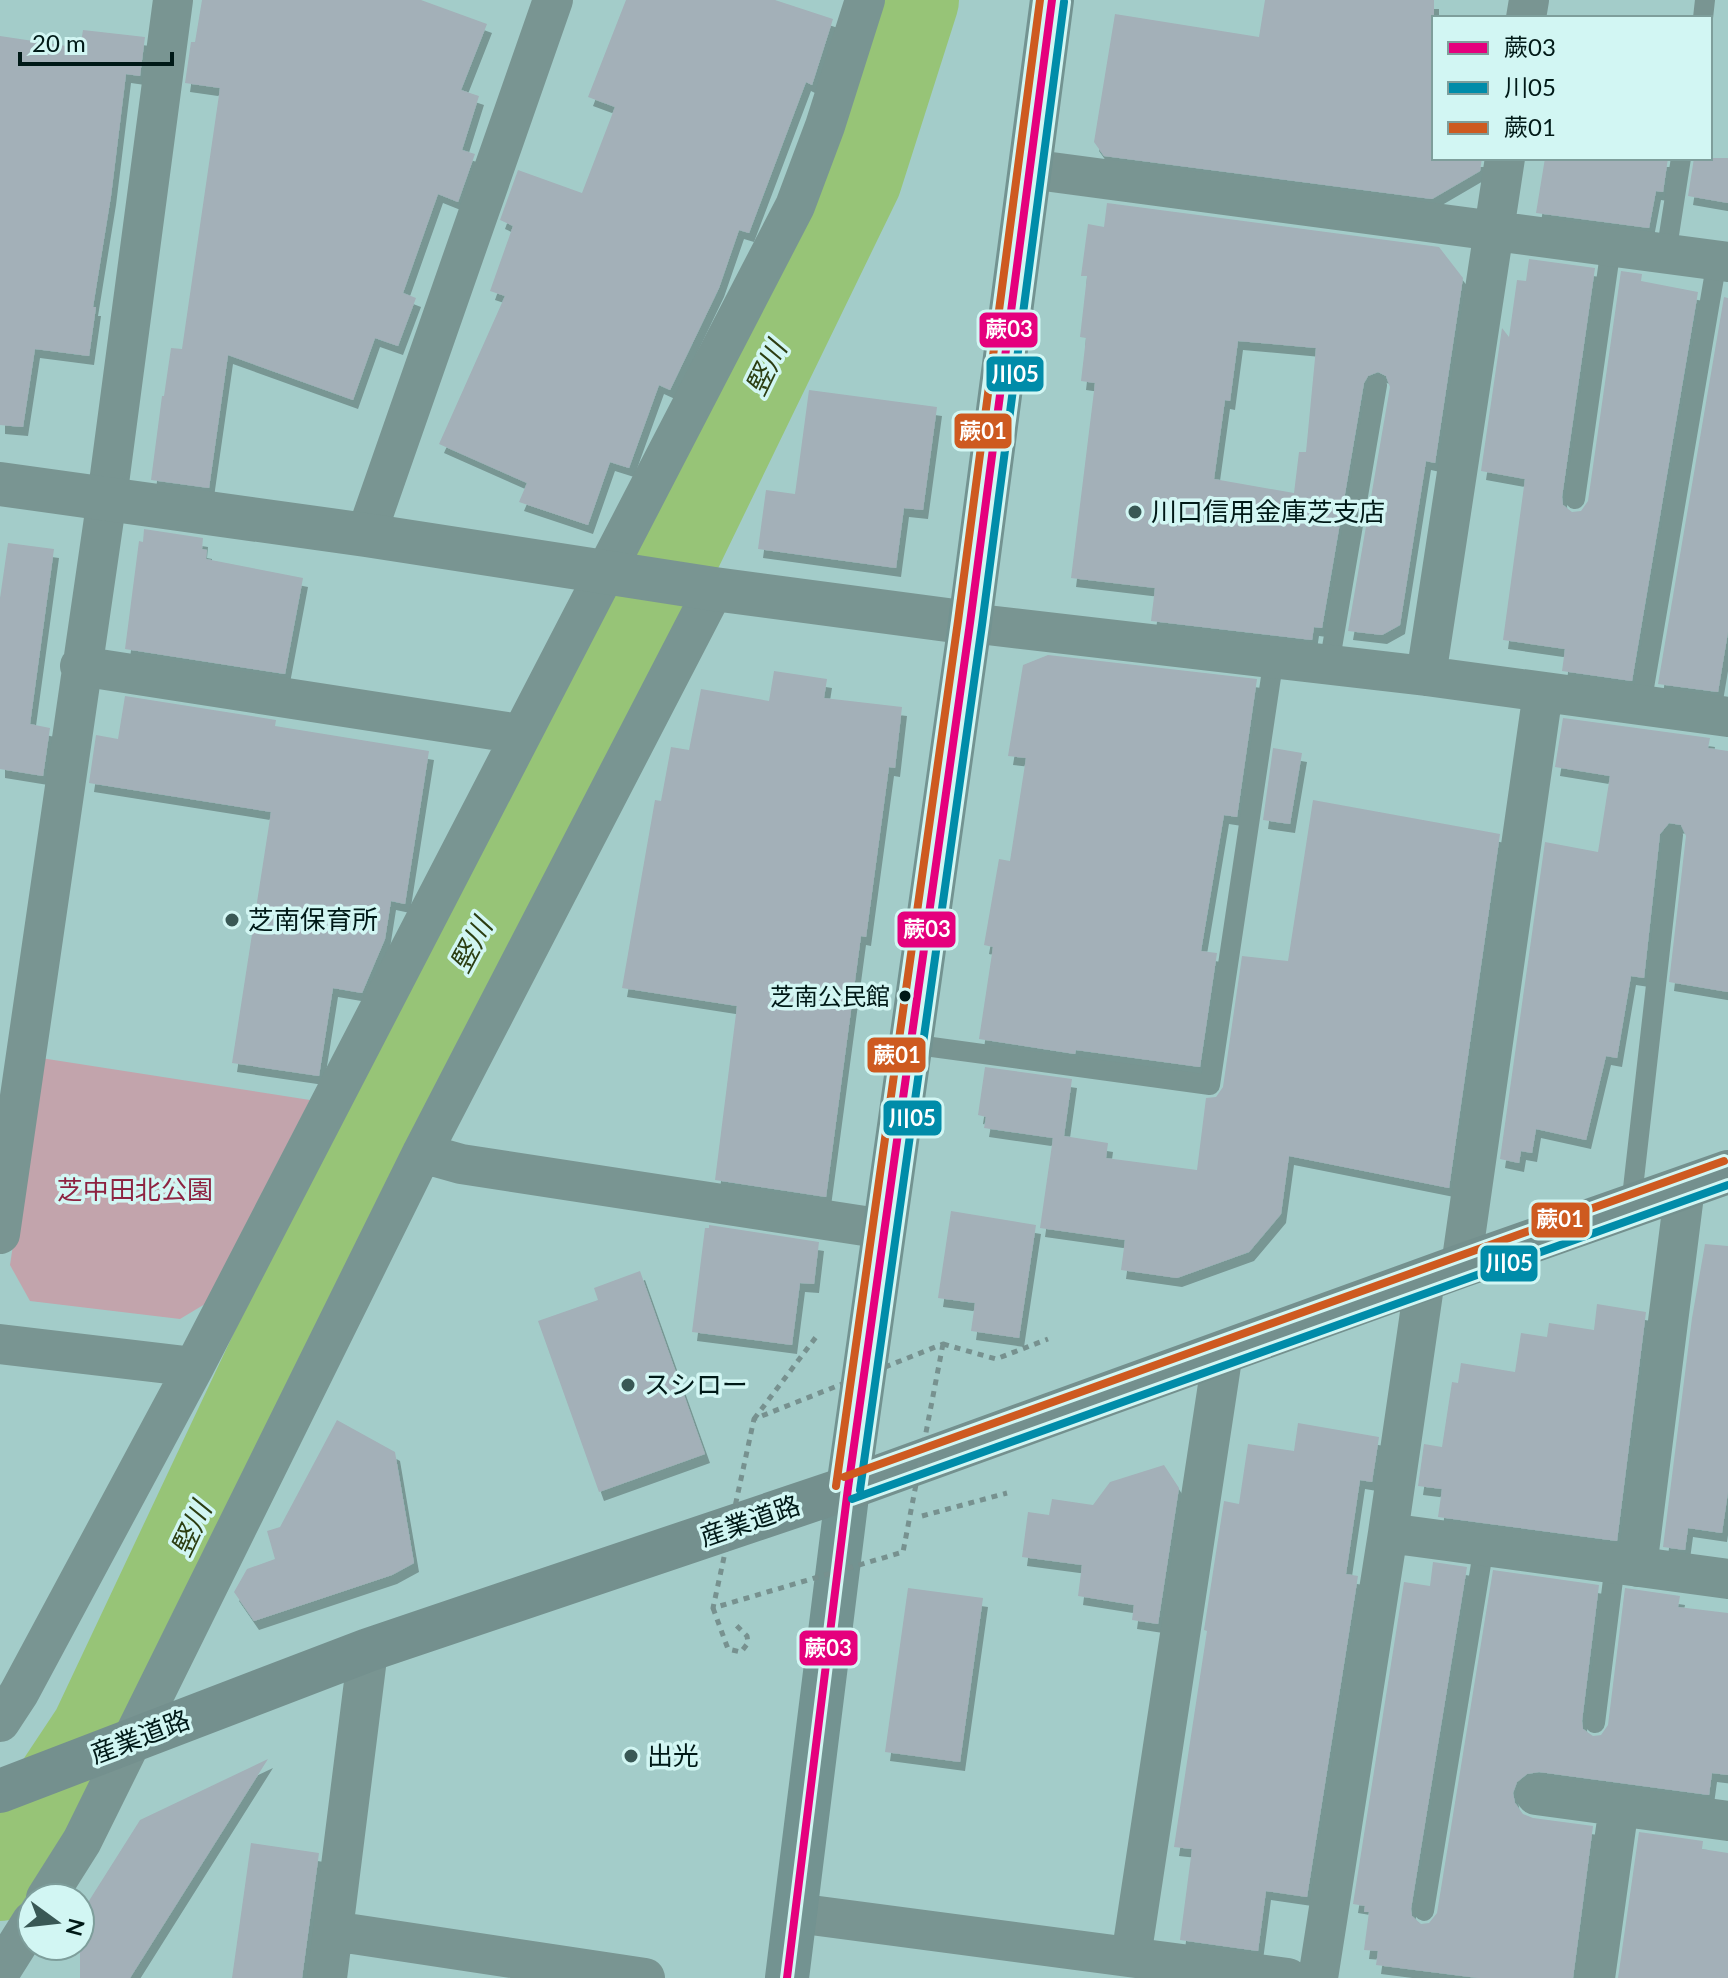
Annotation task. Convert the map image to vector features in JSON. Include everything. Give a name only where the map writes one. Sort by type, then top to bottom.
[{"type":"main road","points":[[787,1978],[848,1488],[970,623],[1052,0]]},
{"type":"main road","name":"産業道路","points":[[0,1791],[368,1650],[848,1488],[1728,1172]]},
{"type":"street","points":[[0,1234],[80,666],[107,498],[173,0]]},
{"type":"street","points":[[366,535],[553,0]]},
{"type":"street","points":[[0,1722],[19,1693],[194,1367],[520,734],[616,574],[795,206],[825,126],[865,0]]},
{"type":"street","points":[[1426,676],[1505,160]]},
{"type":"street","points":[[1029,169],[1722,261]]},
{"type":"street","points":[[0,484],[366,535],[705,588],[970,623],[1426,676],[1728,717]]},
{"type":"street","points":[[56,1882],[82,1841],[705,588]]},
{"type":"street","points":[[80,666],[520,734]]},
{"type":"street","points":[[1318,1978],[1388,1533],[1443,1272],[1543,692]]},
{"type":"street","points":[[422,1153],[461,1164],[884,1229]]},
{"type":"street","points":[[1626,1566],[1685,1187]]},
{"type":"street","points":[[0,1344],[194,1367]]},
{"type":"street","points":[[1131,1957],[1223,1352]]},
{"type":"street","points":[[1388,1533],[1728,1579]]},
{"type":"street","points":[[327,1978],[368,1650]]},
{"type":"street","points":[[1536,1795],[1728,1821]]},
{"type":"street","points":[[1595,1978],[1619,1806]]},
{"type":"street","points":[[796,1913],[1288,1978]]},
{"type":"street","points":[[333,1931],[645,1978]]},
{"type":"street","points":[[0,1972],[16,1946]]},
{"type":"lane","points":[[1666,254],[1681,160]]},
{"type":"lane","points":[[1575,499],[1611,247]]},
{"type":"lane","points":[[1641,705],[1722,261]]},
{"type":"lane","points":[[1329,665],[1377,385]]},
{"type":"lane","points":[[910,1044],[1210,1085],[1274,657]]},
{"type":"lane","points":[[1631,1206],[1673,835]]},
{"type":"lane","points":[[1424,1911],[1484,1546]]},
{"type":"lane","points":[[1595,1723],[1626,1566]]},
{"type":"path","points":[[733,1622],[747,1636],[748,1643],[741,1652],[728,1649],[713,1608],[754,1419],[827,1323]]},
{"type":"path","points":[[754,1419],[943,1344],[996,1359],[1048,1339]]},
{"type":"path","points":[[713,1608],[903,1552],[943,1344]]},
{"type":"path","points":[[910,1520],[1007,1493]]},
{"type":"green space","name":"芝中田北公園","points":[[41,1058],[310,1100],[205,1304],[180,1319],[30,1301],[10,1265]]},
{"type":"building","points":[[202,0],[421,0],[487,24],[461,90],[479,96],[462,150],[475,154],[458,202],[438,194],[403,293],[416,298],[398,346],[375,338],[353,400],[228,355],[209,488],[151,480],[171,348],[182,349],[220,88],[185,83]]},
{"type":"building","points":[[626,0],[775,0],[833,19],[812,85],[806,82],[749,233],[739,230],[719,288],[670,390],[659,385],[629,468],[610,462],[588,525],[519,502],[527,483],[439,444],[505,296],[490,291],[513,226],[500,220],[518,170],[582,193],[615,107],[588,97]]},
{"type":"building","points":[[1265,0],[1434,0],[1432,160],[1482,160],[1480,171],[1432,199],[1104,156],[1094,142],[1115,14],[1259,37]]},
{"type":"building","points":[[83,30],[145,37],[140,76],[126,74],[93,307],[96,307],[89,356],[35,349],[23,427],[0,425],[0,36],[80,48]]},
{"type":"building","points":[[1728,158],[1728,203],[1688,196],[1694,160]]},
{"type":"building","points":[[1545,160],[1668,160],[1663,192],[1656,191],[1649,228],[1536,213]]},
{"type":"building","points":[[1107,203],[1439,247],[1463,278],[1435,463],[1426,461],[1400,625],[1382,635],[1348,631],[1390,387],[1386,376],[1378,372],[1368,376],[1364,383],[1322,628],[1314,627],[1312,640],[1151,621],[1155,588],[1071,578],[1095,383],[1081,381],[1086,338],[1080,337],[1087,276],[1081,276],[1088,224],[1104,227]],"holes":[[[1238,341],[1316,348],[1306,452],[1299,452],[1294,493],[1214,479],[1225,400],[1230,401]]]},
{"type":"building","points":[[1529,259],[1595,268],[1562,497],[1563,505],[1572,512],[1581,511],[1588,501],[1621,271],[1642,274],[1641,281],[1698,292],[1632,681],[1562,671],[1565,649],[1503,640],[1525,479],[1481,471],[1502,328],[1509,337],[1517,280],[1526,281]]},
{"type":"building","points":[[1724,297],[1728,298],[1728,632],[1718,692],[1658,684]]},
{"type":"building","points":[[809,390],[937,407],[923,510],[904,508],[896,568],[758,549],[766,490],[795,494]]},
{"type":"building","points":[[144,529],[203,538],[202,549],[207,550],[206,559],[303,578],[285,674],[125,649],[139,541],[143,542]]},
{"type":"building","points":[[8,543],[54,549],[30,724],[50,728],[43,776],[0,769],[0,598]]},
{"type":"building","points":[[1048,655],[1257,679],[1237,817],[1224,815],[1201,951],[1217,953],[1200,1067],[1076,1050],[1075,1054],[979,1039],[993,947],[984,945],[999,859],[1010,861],[1026,758],[1008,756],[1023,665]]},
{"type":"building","points":[[774,671],[827,679],[824,698],[902,707],[895,768],[889,767],[866,937],[861,936],[826,1197],[715,1180],[737,1006],[622,988],[655,800],[661,801],[671,747],[689,750],[701,689],[769,701]]},
{"type":"building","points":[[125,696],[276,720],[275,726],[429,751],[405,904],[391,901],[385,939],[362,993],[333,988],[319,1076],[232,1063],[271,812],[89,783],[96,735],[118,739]]},
{"type":"building","points":[[1563,718],[1710,738],[1708,748],[1728,751],[1728,992],[1669,982],[1686,836],[1681,825],[1669,823],[1660,834],[1644,978],[1631,976],[1617,1058],[1606,1056],[1586,1140],[1536,1129],[1532,1153],[1521,1151],[1519,1163],[1500,1159],[1545,842],[1598,852],[1610,776],[1555,767]]},
{"type":"building","points":[[1273,748],[1302,753],[1290,824],[1263,820]]},
{"type":"building","points":[[1313,800],[1500,834],[1449,1188],[1289,1156],[1281,1214],[1249,1252],[1177,1278],[1121,1270],[1125,1240],[1040,1228],[1053,1138],[984,1128],[986,1117],[978,1115],[985,1067],[1072,1079],[1064,1136],[1108,1143],[1106,1158],[1197,1170],[1206,1098],[1216,1097],[1223,1087],[1242,956],[1288,961]]},
{"type":"building","points":[[951,1211],[1036,1225],[1019,1338],[971,1331],[975,1303],[938,1298]]},
{"type":"building","points":[[709,1225],[819,1242],[814,1284],[800,1283],[792,1345],[692,1332],[705,1228]]},
{"type":"building","points":[[1705,1244],[1728,1246],[1728,1492],[1722,1533],[1688,1528],[1685,1550],[1663,1547],[1692,1318]]},
{"type":"building","points":[[640,1271],[705,1454],[599,1492],[538,1321],[598,1300],[594,1288]]},
{"type":"building","points":[[1597,1304],[1646,1312],[1617,1541],[1438,1517],[1442,1489],[1418,1486],[1424,1444],[1442,1447],[1452,1382],[1458,1383],[1461,1363],[1515,1372],[1521,1333],[1547,1337],[1549,1323],[1594,1330]]},
{"type":"building","points":[[337,1420],[395,1452],[414,1563],[392,1575],[254,1621],[234,1592],[247,1569],[275,1559],[267,1531],[280,1527]]},
{"type":"building","points":[[1298,1423],[1379,1437],[1372,1482],[1360,1480],[1346,1574],[1358,1576],[1307,1897],[1266,1891],[1258,1951],[1180,1940],[1192,1849],[1174,1847],[1224,1501],[1239,1504],[1248,1444],[1294,1451]]},
{"type":"building","points":[[1164,1465],[1179,1488],[1158,1624],[1132,1620],[1134,1605],[1078,1596],[1082,1565],[1022,1557],[1028,1512],[1049,1515],[1052,1499],[1093,1505],[1110,1482]]},
{"type":"building","points":[[1433,1562],[1467,1567],[1411,1909],[1412,1916],[1421,1924],[1429,1923],[1437,1913],[1493,1570],[1599,1585],[1582,1721],[1583,1729],[1593,1736],[1601,1735],[1608,1725],[1625,1588],[1680,1596],[1678,1607],[1728,1613],[1728,1775],[1712,1773],[1709,1795],[1539,1772],[1527,1774],[1517,1782],[1513,1793],[1515,1803],[1523,1814],[1593,1826],[1573,1978],[1478,1978],[1376,1965],[1378,1951],[1364,1950],[1369,1912],[1364,1912],[1365,1906],[1353,1904],[1404,1582],[1430,1586]]},
{"type":"building","points":[[908,1588],[983,1598],[960,1762],[885,1752]]},
{"type":"building","points":[[268,1759],[130,1978],[80,1978],[80,1962],[96,1962],[96,1890],[140,1820]]},
{"type":"building","points":[[1639,1832],[1703,1841],[1702,1849],[1728,1853],[1728,1978],[1618,1978]]},
{"type":"building","points":[[251,1843],[319,1853],[302,1978],[232,1978]]},
{"type":"waterway","name":"竪川","points":[[0,1876],[96,1731],[433,1016],[609,690],[857,179],[914,0]]},
{"type":"transit line","name":"蕨01","points":[[836,1486],[958,621],[1040,0]]},
{"type":"transit line","name":"蕨03","points":[[787,1978],[848,1488],[970,623],[1052,0]]},
{"type":"transit line","name":"川05","points":[[860,1490],[982,625],[1064,2]]},
{"type":"transit line","name":"蕨01","points":[[844,1477],[1724,1161]]},
{"type":"transit line","name":"川05","points":[[852,1499],[1728,1185]]},
{"type":"place","name":"川口信用金庫芝支店","points":[[1135,512]]},
{"type":"place","name":"芝南保育所","points":[[232,920]]},
{"type":"place","name":"芝南公民館","points":[[905,996]]},
{"type":"place","name":"スシロー","points":[[628,1385]]},
{"type":"place","name":"出光","points":[[631,1756]]}]
